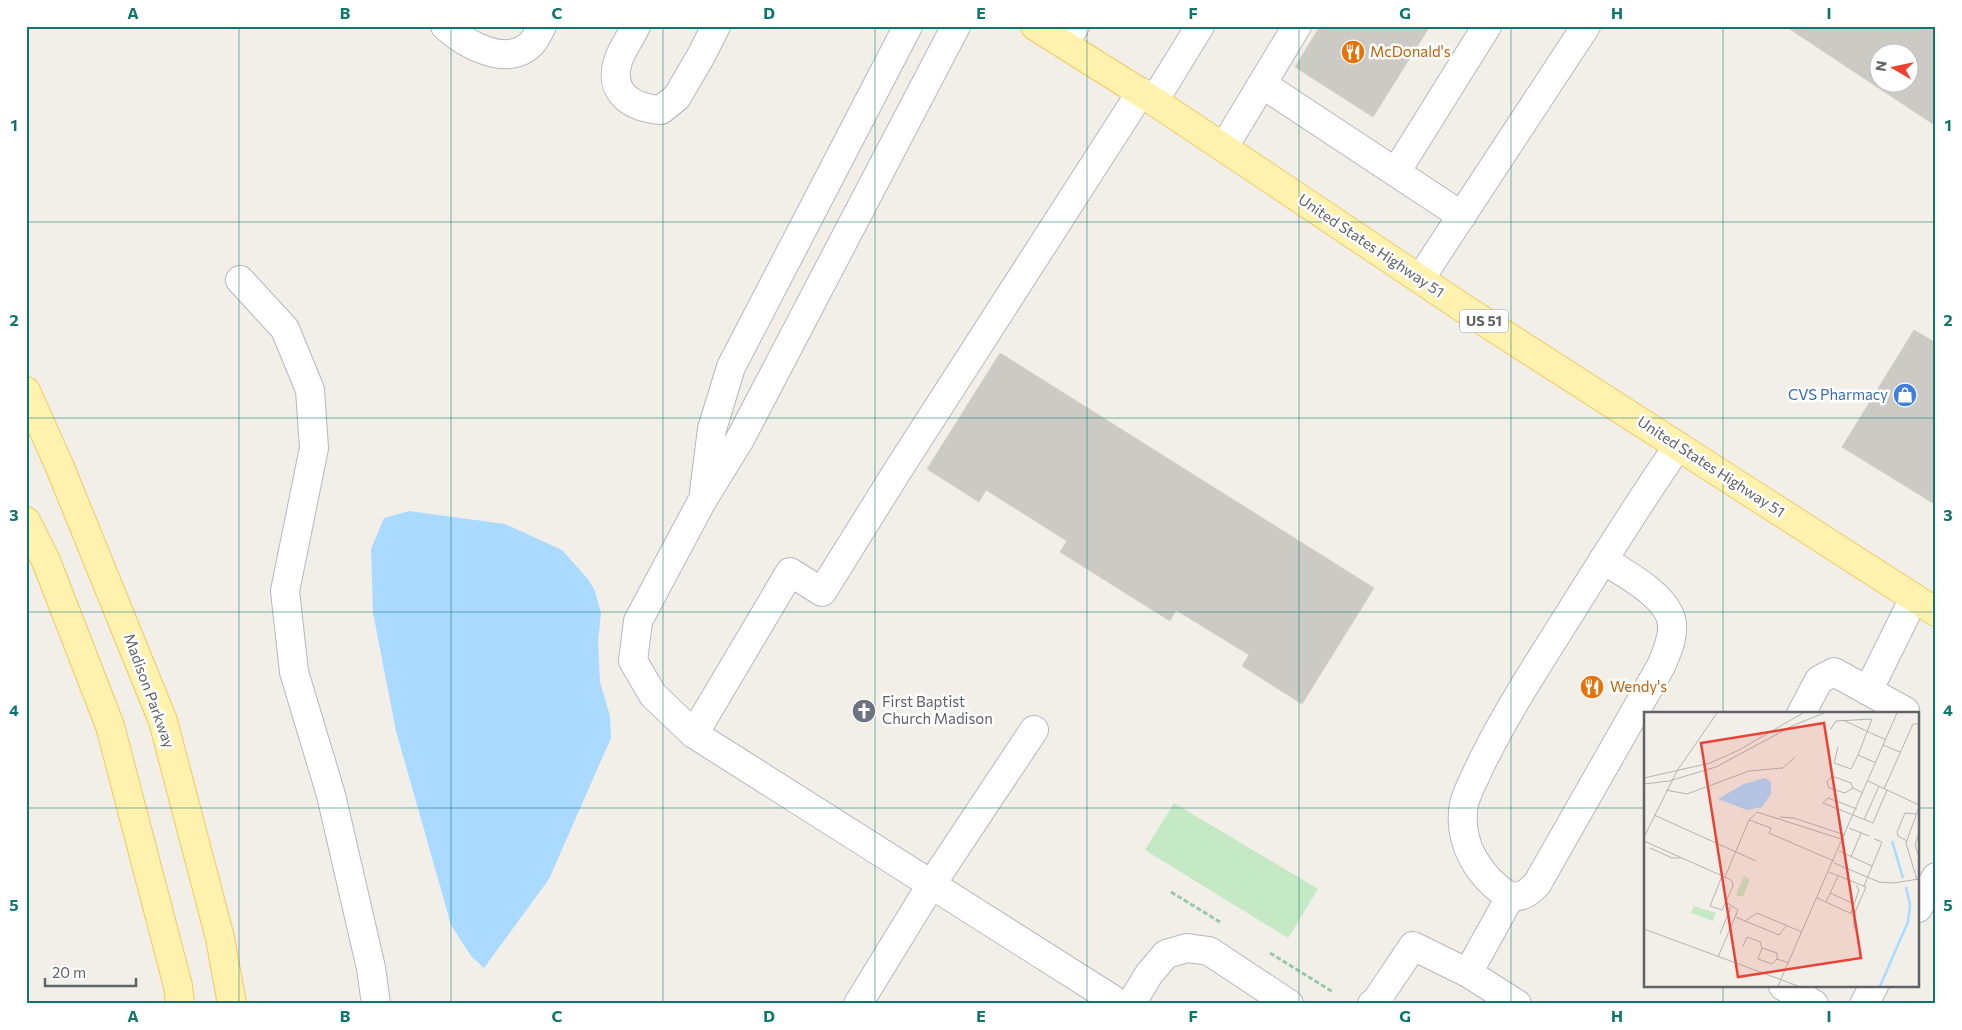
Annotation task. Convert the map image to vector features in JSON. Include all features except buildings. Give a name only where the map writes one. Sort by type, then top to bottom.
[{"type":"main road","name":"United States Highway 51","points":[[1035,26],[1070,35],[1148,97],[1420,279],[1925,605]]},
{"type":"main road","name":"Madison Parkway","points":[[26,391],[59,465],[163,721],[220,938],[232,1004]]},
{"type":"main road","points":[[26,521],[46,561],[110,726],[178,986],[180,1004]]},
{"type":"street","points":[[445,26],[460,39],[487,51],[506,54],[520,52],[532,43],[542,26]]},
{"type":"street","points":[[636,26],[618,60],[616,82],[622,94],[634,104],[646,109],[660,110],[677,97],[716,26]]},
{"type":"street","points":[[702,501],[712,429],[731,366],[908,26]]},
{"type":"street","points":[[956,26],[739,441],[702,501],[638,621],[634,661],[653,695],[694,734],[1120,1004]]},
{"type":"street","points":[[694,734],[790,572],[822,592],[903,461],[1148,97],[1200,26]]},
{"type":"street","points":[[1224,147],[1297,26]]},
{"type":"street","points":[[1266,78],[1288,73],[1316,26]]},
{"type":"street","points":[[1396,172],[1487,26]]},
{"type":"street","points":[[1420,279],[1585,27]]},
{"type":"street","points":[[1266,78],[1396,172],[1462,216]]},
{"type":"street","points":[[240,280],[285,329],[310,390],[314,448],[285,591],[294,672],[331,795],[371,968],[376,1004]]},
{"type":"street","points":[[1603,560],[1632,578],[1660,600],[1669,615],[1673,627],[1670,645],[1662,666],[1537,884],[1528,894],[1510,897],[1495,888],[1481,873],[1472,858],[1466,843],[1463,827],[1464,805],[1467,794],[1499,727],[1637,505],[1678,446]]},
{"type":"street","points":[[1868,691],[1925,605]]},
{"type":"street","points":[[1802,712],[1819,680],[1834,672],[1905,712]]},
{"type":"street","points":[[858,1004],[932,884],[1034,730]]},
{"type":"street","points":[[1468,973],[1510,897]]},
{"type":"street","points":[[1376,1003],[1413,946],[1468,973],[1517,1004]]},
{"type":"street","points":[[1131,1004],[1150,974],[1166,954],[1187,948],[1209,951],[1289,1004]]},
{"type":"street","points":[[1786,988],[1814,1004]]},
{"type":"street","points":[[1864,1004],[1873,988]]},
{"type":"green space","points":[[1174,803],[1318,889],[1288,938],[1145,850]]},
{"type":"water","points":[[409,511],[505,524],[562,550],[588,579],[595,591],[601,613],[598,642],[600,682],[610,716],[611,738],[549,879],[484,968],[471,956],[451,925],[396,731],[373,613],[371,549],[384,518]]},
{"type":"place","name":"McDonald's","points":[[1353,52]]},
{"type":"place","name":"CVS Pharmacy","points":[[1905,395]]},
{"type":"place","name":"Wendy's","points":[[1592,687]]},
{"type":"place","name":"First Baptist Church Madison","points":[[864,711]]}]
